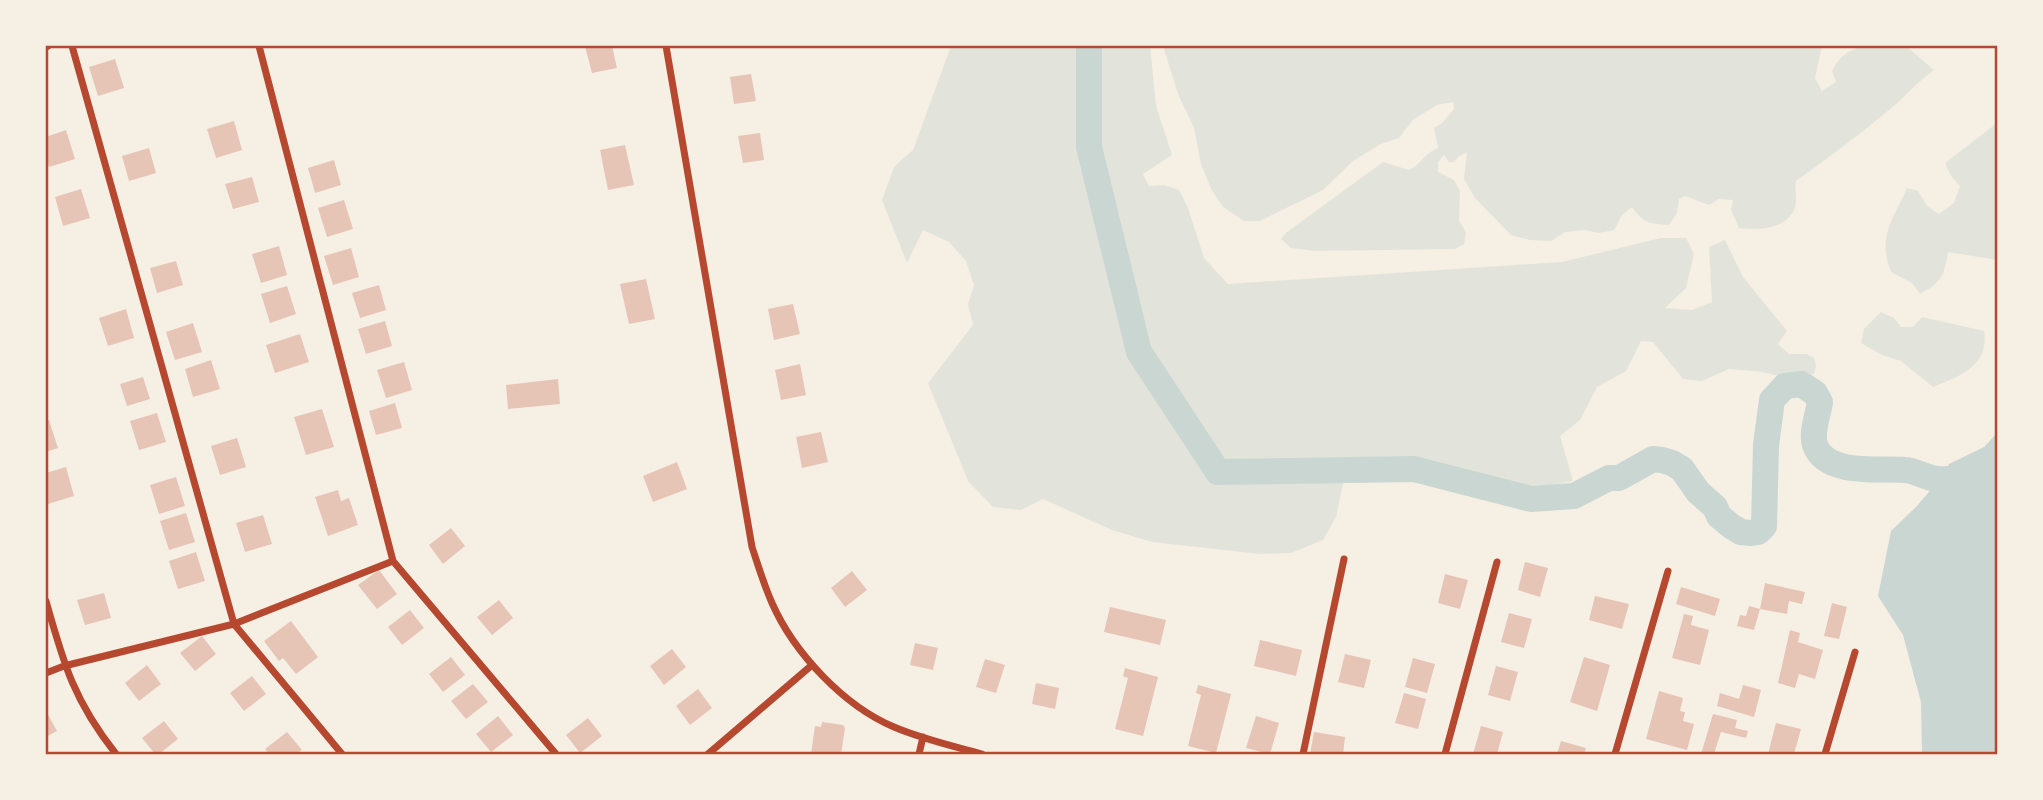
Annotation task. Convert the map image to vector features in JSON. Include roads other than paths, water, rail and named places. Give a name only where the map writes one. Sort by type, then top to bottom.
[{"type":"street","points":[[72,46],[234,624],[342,754]]},
{"type":"street","points":[[259,46],[393,561],[556,754]]},
{"type":"street","points":[[666,46],[752,547],[772,604],[812,665],[835,689],[863,710],[893,727],[982,754]]},
{"type":"street","points":[[1303,754],[1344,559]]},
{"type":"street","points":[[46,673],[64,666],[234,624],[393,561]]},
{"type":"street","points":[[1445,754],[1497,562]]},
{"type":"street","points":[[1615,754],[1668,571]]},
{"type":"street","points":[[46,601],[64,666],[77,698],[116,754]]},
{"type":"street","points":[[1825,754],[1855,652]]},
{"type":"street","points":[[708,754],[812,665]]},
{"type":"street","points":[[919,754],[923,737]]},
{"type":"waterway","points":[[1089,46],[1089,147],[1139,352],[1218,472],[1414,469],[1531,499],[1574,496],[1609,478],[1619,478],[1653,459],[1672,463],[1682,469],[1698,492],[1731,526],[1741,532],[1758,532],[1764,526],[1766,445],[1772,400],[1785,386],[1801,384],[1815,393],[1820,402],[1814,440],[1821,455],[1830,462],[1855,468],[1909,470],[1932,478],[1973,481]]}]
